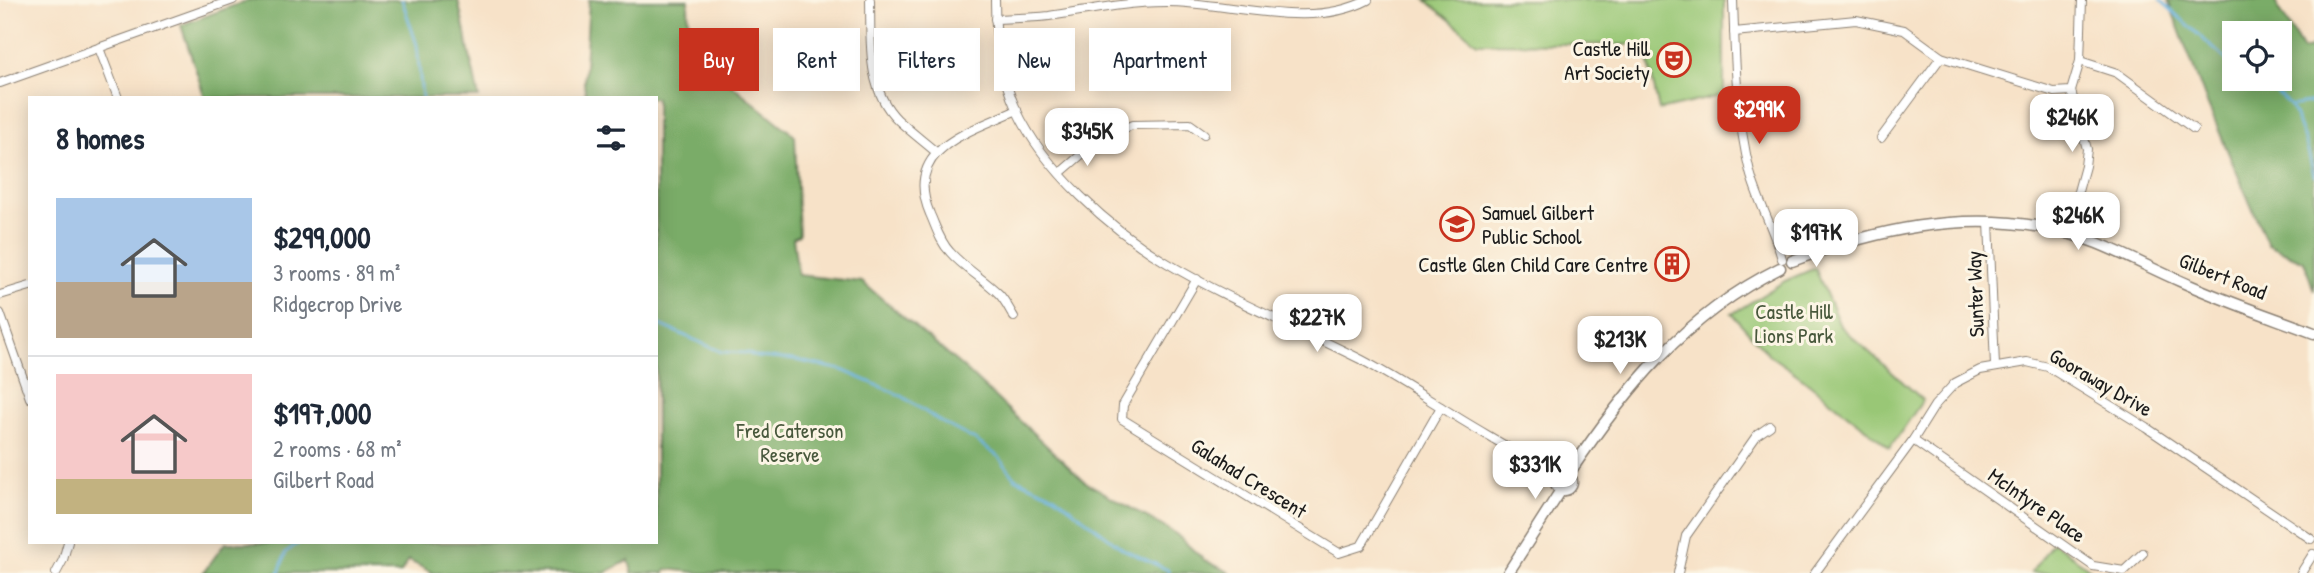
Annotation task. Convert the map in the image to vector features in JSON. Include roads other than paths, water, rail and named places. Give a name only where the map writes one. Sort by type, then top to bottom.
[{"type":"main road","name":"Gilbert Road","points":[[1559,484],[1562,474],[1568,475],[1617,406],[1663,352],[1702,318],[1785,263],[1829,247],[1889,231],[1946,222],[1989,221],[2048,228],[2091,240],[2204,291],[2314,333]]},
{"type":"main road","points":[[1508,573],[1559,484]]},
{"type":"street","points":[[0,83],[233,0]]},
{"type":"street","points":[[870,0],[872,62],[880,95],[897,119],[936,152]]},
{"type":"street","points":[[995,0],[1001,63],[1017,110],[1060,173],[1121,231],[1167,263],[1372,365],[1559,484]]},
{"type":"street","points":[[995,19],[1046,16],[1124,4],[1168,2],[1319,14],[1351,9],[1368,0]]},
{"type":"street","points":[[1733,0],[1738,104],[1745,145],[1751,173],[1785,263]]},
{"type":"street","points":[[2071,217],[2087,149],[2071,91],[2080,61],[2082,0]]},
{"type":"street","points":[[1734,32],[1856,20],[1904,30],[1941,57],[2054,92],[2071,91]]},
{"type":"street","points":[[99,48],[117,96]]},
{"type":"street","points":[[1881,138],[1941,57]]},
{"type":"street","points":[[2080,61],[2117,73],[2194,129]]},
{"type":"street","points":[[1014,317],[1001,295],[961,263],[943,243],[923,187],[926,171],[936,152],[948,143],[1017,110]]},
{"type":"street","points":[[1060,173],[1096,142],[1132,125],[1190,124],[1203,134]]},
{"type":"street","name":"Sunter Way","points":[[1989,221],[1995,366]]},
{"type":"street","name":"Galahad Crescent","points":[[1197,279],[1123,405],[1122,419],[1339,554],[1361,546],[1441,407]]},
{"type":"street","points":[[0,295],[28,287]]},
{"type":"street","points":[[0,313],[28,392]]},
{"type":"street","name":"Gooraway Drive","points":[[1815,573],[1913,440],[1934,405],[1955,383],[1980,370],[2027,362],[2048,367],[2147,428],[2313,538]]},
{"type":"street","points":[[1678,573],[1686,536],[1757,435],[1770,426]]},
{"type":"street","name":"McIntyre Place","points":[[1913,440],[2093,566],[2124,571],[2143,553]]},
{"type":"street","points":[[2301,573],[2314,554],[2309,545],[2313,538]]},
{"type":"street","points":[[56,573],[64,560],[68,544]]},
{"type":"waterway","points":[[402,0],[417,45],[422,96]]},
{"type":"waterway","points":[[2160,0],[2222,56]]},
{"type":"waterway","points":[[2274,91],[2291,106],[2307,147],[2314,176]]},
{"type":"waterway","points":[[2291,106],[2314,102]]},
{"type":"waterway","points":[[658,324],[722,352],[795,360],[842,370],[902,396],[999,457],[1015,478],[1055,496],[1123,549],[1168,570],[1169,573]]},
{"type":"waterway","points":[[279,573],[286,552],[297,544]]},
{"type":"place","name":"Castle Hill Art Society","points":[[1674,60]]},
{"type":"place","name":"Samuel Gilbert Public School","points":[[1457,224]]},
{"type":"place","name":"Castle Glen Child Care Centre","points":[[1672,264]]},
{"type":"park label","name":"Castle Hill Lions Park","points":[[1794,323]]},
{"type":"park label","name":"Fred Caterson Reserve","points":[[790,442]]}]
